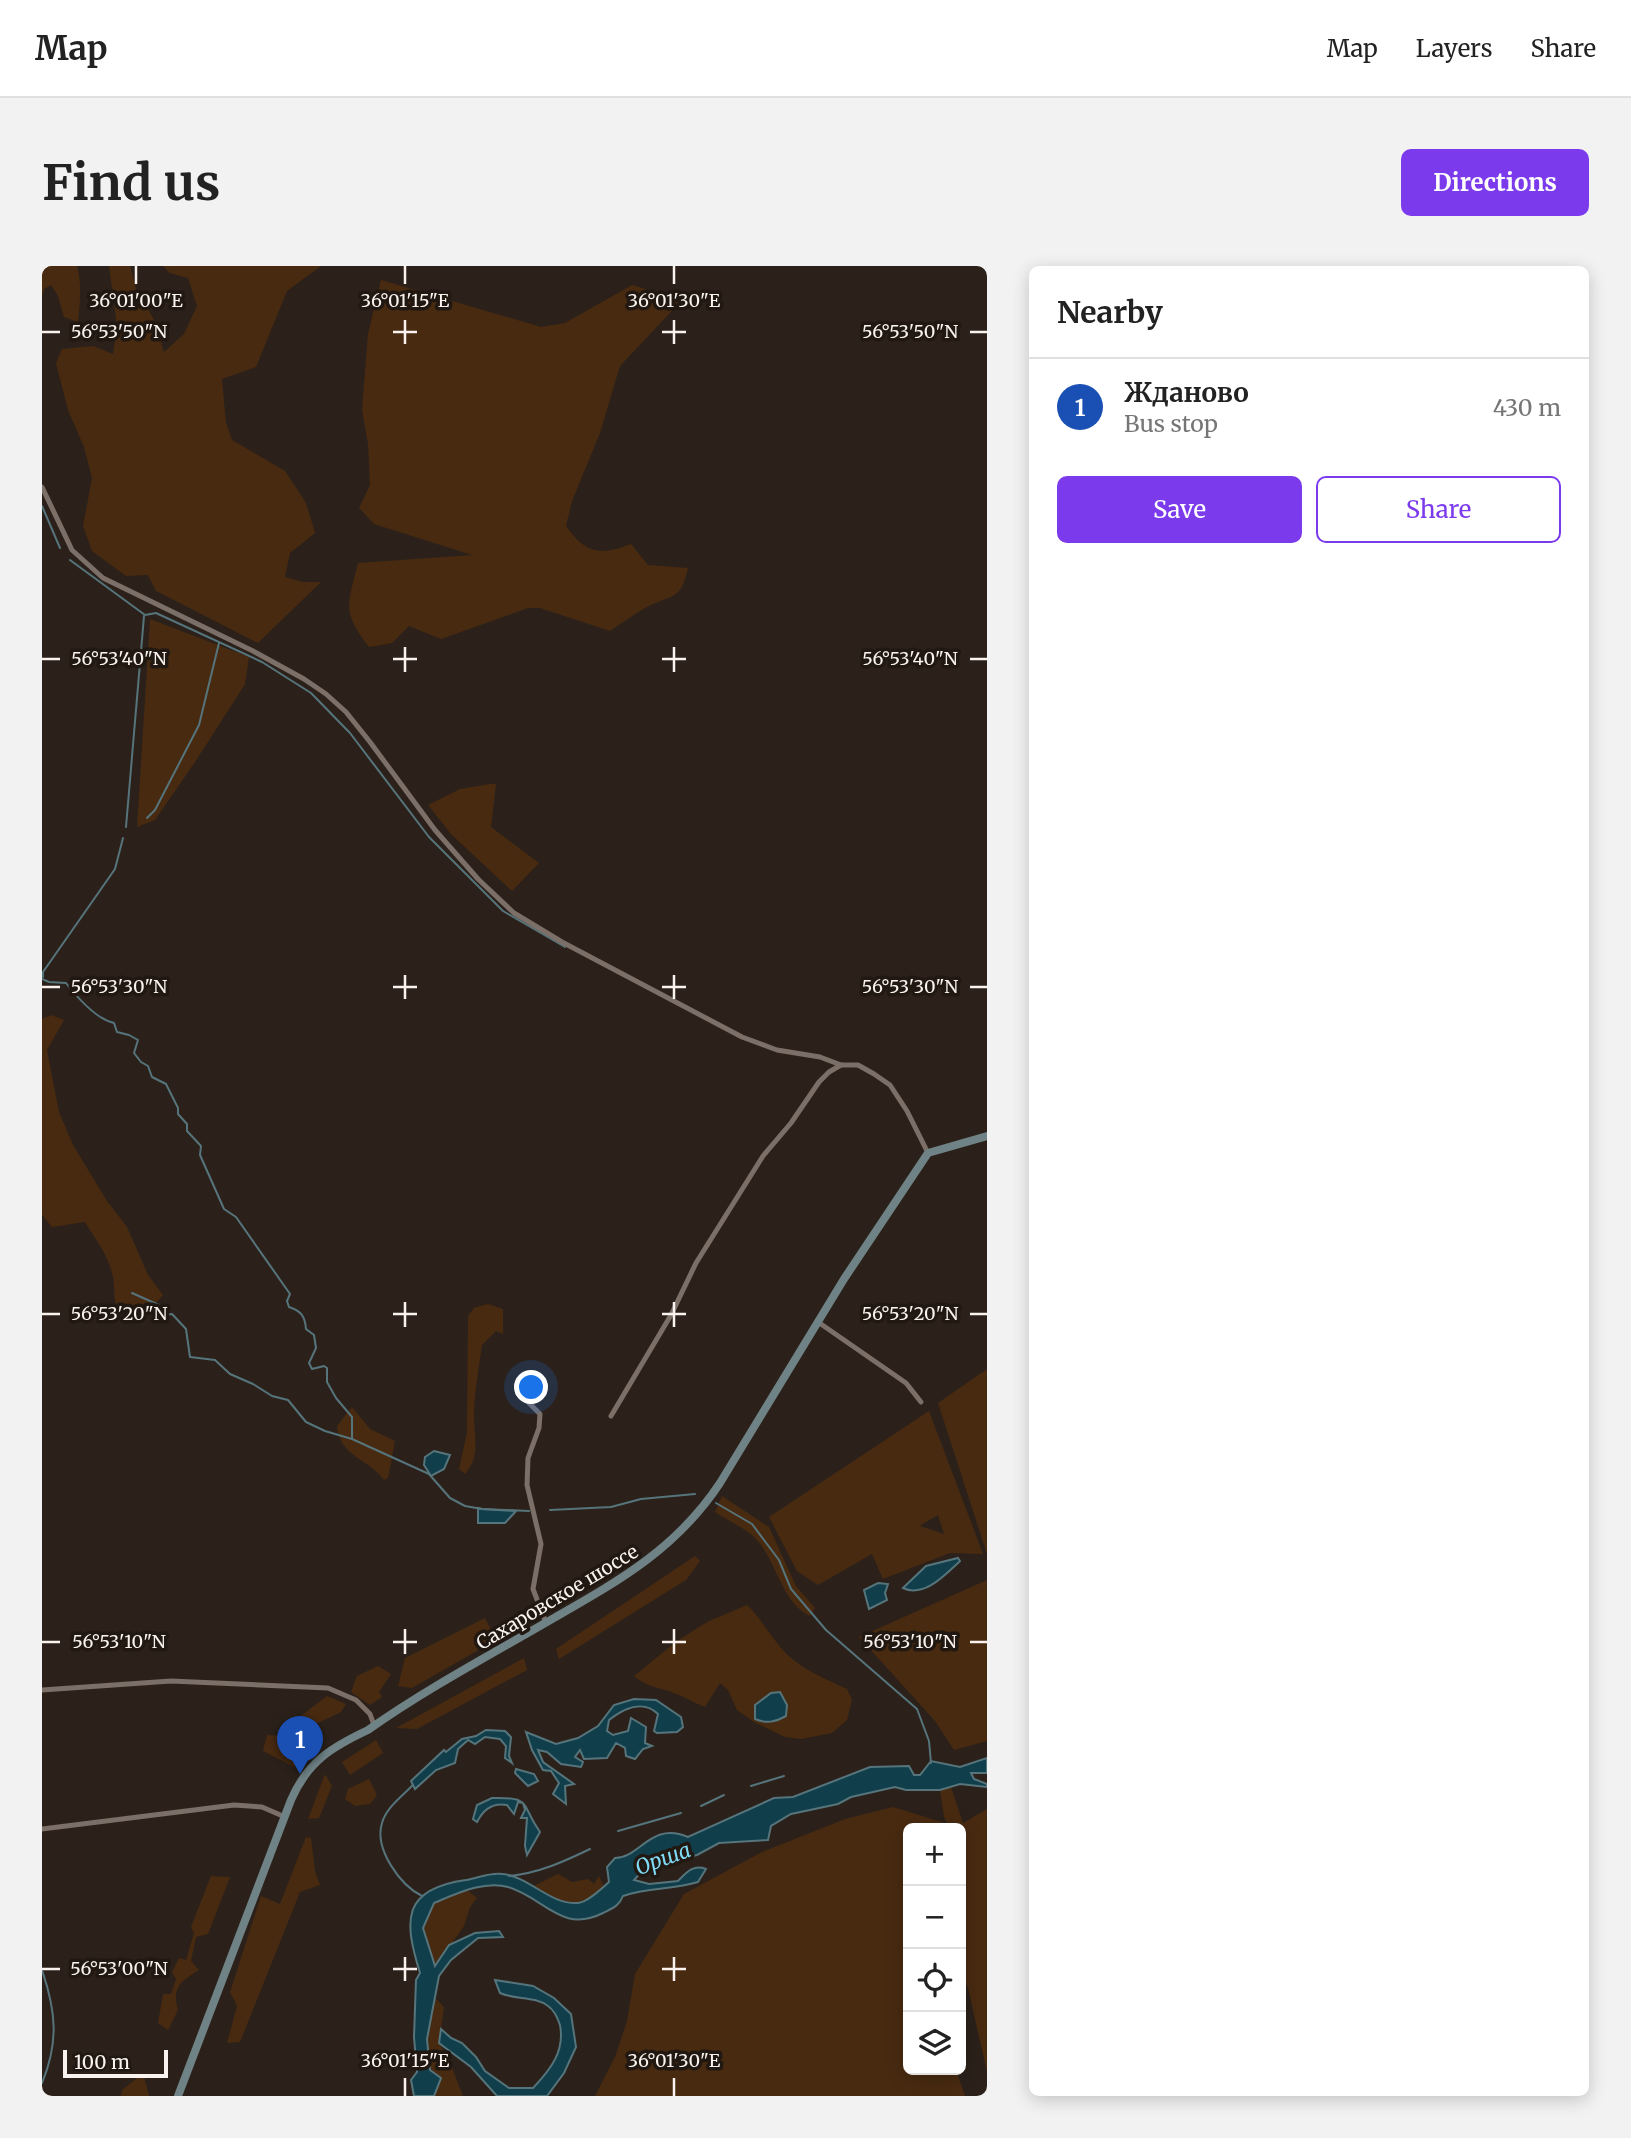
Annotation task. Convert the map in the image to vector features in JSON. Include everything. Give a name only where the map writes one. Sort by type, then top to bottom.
[{"type":"main road","points":[[928,1153],[987,1136]]},
{"type":"main road","name":"Сахаровское шоссе","points":[[178,2096],[285,1817],[299,1785],[316,1762],[335,1746],[638,1568],[667,1546],[692,1520],[726,1475],[818,1322],[928,1153]]},
{"type":"street","points":[[42,487],[72,550],[103,578],[253,651],[304,679],[346,712],[435,830],[478,879],[514,913],[562,942],[763,1046],[820,1057],[841,1065],[858,1065],[890,1085],[907,1111],[928,1153]]},
{"type":"street","points":[[611,1416],[671,1315],[696,1263],[763,1156],[791,1123],[819,1083],[829,1072],[841,1065]]},
{"type":"street","points":[[818,1322],[906,1383],[921,1402]]},
{"type":"street","points":[[522,1396],[540,1414],[539,1428],[528,1458],[527,1485],[541,1544],[533,1589],[546,1623]]},
{"type":"street","points":[[42,1690],[171,1681],[328,1688],[356,1700],[370,1714],[374,1725]]},
{"type":"street","points":[[42,1829],[234,1805],[262,1807],[285,1817]]},
{"type":"shaded area","points":[[42,266],[77,266],[80,286],[78,322],[64,317],[58,296],[51,285],[44,289],[42,297]]},
{"type":"shaded area","points":[[109,266],[130,266],[136,289],[153,318],[164,352],[184,334],[197,306],[188,278],[170,273],[163,266],[321,266],[287,291],[256,367],[222,379],[226,423],[232,440],[285,471],[306,503],[315,533],[290,553],[285,577],[303,582],[321,582],[258,643],[156,591],[148,575],[126,576],[92,551],[83,526],[92,478],[84,447],[68,410],[56,363],[62,349],[93,346],[113,354],[117,326]]},
{"type":"shaded area","points":[[381,280],[541,327],[565,323],[632,285],[682,300],[620,366],[600,433],[572,501],[566,526],[580,542],[594,550],[610,550],[631,544],[648,565],[688,568],[679,591],[642,610],[610,631],[540,608],[528,608],[441,639],[409,626],[392,643],[369,647],[354,624],[349,607],[358,563],[472,555],[374,524],[359,508],[370,485],[368,444],[362,410],[368,334]]},
{"type":"shaded area","points":[[150,619],[249,657],[245,684],[197,759],[155,820],[137,827]]},
{"type":"shaded area","points":[[496,784],[491,827],[539,863],[512,891],[451,834],[428,805],[460,789]]},
{"type":"shaded area","points":[[51,1015],[64,1020],[47,1050],[59,1112],[73,1145],[107,1201],[127,1227],[148,1275],[163,1295],[144,1310],[118,1310],[108,1262],[85,1222],[52,1227],[42,1215],[42,1019]]},
{"type":"shaded area","points":[[488,1304],[503,1309],[503,1334],[496,1331],[482,1345],[474,1407],[475,1454],[465,1474],[459,1469],[467,1433],[468,1316],[474,1308]]},
{"type":"shaded area","points":[[987,1369],[987,1554],[938,1403]]},
{"type":"shaded area","points":[[352,1407],[370,1429],[395,1441],[388,1478],[384,1480],[349,1451],[339,1436],[337,1426]]},
{"type":"shaded area","points":[[929,1411],[983,1554],[950,1553],[883,1579],[872,1554],[818,1585],[797,1571],[769,1517]],"holes":[[[938,1515],[944,1534],[920,1526]]]},
{"type":"shaded area","points":[[722,1496],[769,1527],[796,1586],[815,1608],[810,1616],[792,1601],[768,1556],[753,1536],[715,1512]]},
{"type":"shaded area","points":[[695,1556],[700,1561],[686,1580],[559,1659],[556,1649]]},
{"type":"shaded area","points":[[987,1580],[987,1741],[954,1750],[935,1721],[859,1637]]},
{"type":"shaded area","points":[[747,1605],[792,1659],[847,1689],[852,1700],[847,1720],[832,1733],[801,1739],[785,1737],[754,1722],[737,1710],[728,1690],[720,1683],[705,1707],[649,1685],[634,1676],[677,1641],[707,1622]]},
{"type":"shaded area","points":[[485,1618],[496,1640],[412,1688],[398,1686],[405,1658]]},
{"type":"shaded area","points":[[524,1658],[527,1670],[417,1729],[396,1728]]},
{"type":"shaded area","points":[[378,1666],[391,1674],[379,1692],[382,1697],[370,1705],[351,1692],[357,1676]]},
{"type":"shaded area","points":[[327,1696],[346,1704],[341,1712],[308,1728],[313,1750],[294,1767],[263,1751],[267,1735],[283,1736],[289,1725]]},
{"type":"shaded area","points":[[376,1740],[383,1753],[350,1775],[342,1762]]},
{"type":"shaded area","points":[[325,1774],[332,1786],[319,1818],[308,1819]]},
{"type":"shaded area","points":[[369,1779],[377,1795],[370,1804],[355,1806],[345,1799],[348,1789]]},
{"type":"shaded area","points":[[951,1787],[963,1823],[947,1823],[940,1790]]},
{"type":"shaded area","points":[[893,1807],[945,1823],[903,1823],[903,2075],[958,2075],[965,2096],[595,2096],[615,2057],[627,2021],[635,1974],[684,1894],[762,1852],[845,1819]]},
{"type":"shaded area","points":[[987,1809],[987,2072],[968,1988],[966,1823],[963,1823]]},
{"type":"shaded area","points":[[306,1837],[311,1838],[315,1871],[320,1885],[300,1892],[240,2042],[227,2043],[237,2006],[230,1992],[261,1896],[280,1904]]},
{"type":"shaded area","points":[[558,1874],[572,1882],[588,1879],[594,1884],[599,1876],[604,1887],[584,1902],[575,1904],[556,1899],[534,1886]]},
{"type":"shaded area","points":[[211,1876],[230,1877],[208,1934],[196,1937],[191,1961],[199,1970],[179,1986],[176,1996],[178,2010],[168,2030],[158,2023],[163,1994],[171,1994],[176,1979],[172,1972],[179,1958],[186,1960],[194,1933],[191,1927]]},
{"type":"shaded area","points":[[467,1890],[477,1898],[470,1907],[464,1926],[435,1967],[423,1928],[434,1903]]},
{"type":"shaded area","points":[[434,1997],[444,2007],[439,2043],[463,2096],[434,2096],[437,2084],[429,2063],[427,2041]]},
{"type":"shaded area","points":[[143,2073],[149,2096],[121,2096],[122,2090]]},
{"type":"water","points":[[434,1451],[450,1455],[444,1469],[431,1476],[424,1465],[425,1457]]},
{"type":"water","points":[[478,1508],[516,1511],[505,1523],[478,1523]]},
{"type":"water","points":[[958,1558],[960,1561],[934,1584],[919,1590],[903,1588],[926,1566]]},
{"type":"water","points":[[878,1583],[888,1584],[885,1593],[887,1600],[869,1609],[864,1590]]},
{"type":"water","points":[[780,1692],[787,1705],[786,1716],[771,1722],[755,1719],[755,1705],[771,1693]]},
{"type":"water","points":[[634,1699],[656,1700],[681,1717],[683,1727],[677,1732],[657,1733],[654,1731],[658,1714],[646,1707],[633,1707],[609,1720],[607,1731],[613,1735],[628,1731],[631,1718],[646,1727],[645,1743],[652,1746],[643,1749],[635,1759],[626,1756],[625,1748],[616,1743],[607,1758],[584,1759],[580,1750],[575,1757],[583,1762],[581,1767],[561,1764],[547,1752],[538,1750],[543,1762],[574,1784],[565,1786],[566,1804],[553,1794],[559,1783],[551,1771],[543,1770],[526,1732],[556,1744],[578,1738],[598,1726],[614,1705]]},
{"type":"water","points":[[486,1730],[505,1731],[511,1737],[509,1756],[512,1763],[505,1758],[506,1746],[500,1739],[485,1737],[475,1744],[468,1740],[458,1749],[455,1763],[436,1770],[415,1789],[411,1781],[444,1750],[446,1752],[462,1739],[476,1736]]},
{"type":"water","name":"Орша","points":[[987,1758],[987,1773],[971,1773],[974,1779],[987,1784],[987,1787],[960,1784],[940,1790],[906,1790],[895,1787],[851,1797],[838,1804],[791,1814],[771,1826],[768,1840],[719,1843],[697,1855],[645,1868],[634,1880],[649,1884],[678,1881],[694,1868],[706,1869],[698,1882],[623,1896],[613,1908],[588,1918],[564,1917],[521,1892],[499,1885],[470,1889],[434,1903],[423,1928],[435,1966],[449,1945],[475,1933],[499,1931],[503,1937],[478,1938],[451,1960],[439,1976],[427,2039],[430,2070],[441,2078],[434,2096],[414,2096],[411,2080],[417,2072],[414,2037],[416,1980],[420,1973],[410,1923],[413,1910],[429,1891],[445,1884],[498,1874],[513,1876],[558,1900],[578,1903],[594,1895],[609,1882],[607,1867],[615,1858],[632,1852],[655,1837],[675,1833],[688,1837],[774,1798],[793,1797],[870,1767],[909,1766],[914,1775],[920,1775],[931,1761],[960,1767]]},
{"type":"water","points":[[516,1769],[534,1774],[538,1781],[528,1786],[515,1773]]},
{"type":"water","points":[[492,1798],[514,1799],[522,1803],[518,1802],[514,1814],[507,1805],[497,1805],[485,1811],[477,1822],[473,1819],[477,1805]]},
{"type":"water","points":[[523,1804],[540,1832],[527,1855],[527,1818],[521,1818],[525,1810]]},
{"type":"water","points":[[495,1980],[533,1986],[554,1998],[571,2014],[576,2047],[564,2073],[547,2096],[497,2096],[471,2067],[439,2043],[441,2029],[462,2043],[485,2071],[509,2088],[533,2088],[540,2081],[551,2067],[558,2051],[561,2034],[558,2020],[552,2010],[543,2003],[500,1993]]},
{"type":"waterway","points":[[42,506],[60,548]]},
{"type":"waterway","points":[[70,560],[145,615],[156,613],[262,662],[311,693],[350,733],[429,837],[503,911],[565,947]]},
{"type":"waterway","points":[[126,827],[144,616]]},
{"type":"waterway","points":[[147,818],[155,810],[199,725],[219,643]]},
{"type":"waterway","points":[[43,977],[43,972],[115,869],[123,838]]},
{"type":"waterway","points":[[42,979],[66,983],[94,1012],[114,1023],[117,1032],[138,1040],[134,1053],[148,1066],[152,1077],[166,1084],[178,1108],[178,1114],[187,1124],[187,1131],[201,1146],[200,1155],[224,1209],[236,1217],[290,1294],[287,1301],[289,1307],[302,1315],[306,1329],[314,1335],[316,1348],[309,1363],[312,1369],[324,1366],[327,1368],[327,1382],[352,1417],[352,1439],[429,1474],[450,1498],[465,1506],[529,1511]]},
{"type":"waterway","points":[[132,1293],[159,1305],[162,1315],[172,1314],[186,1329],[190,1357],[215,1360],[230,1374],[272,1396],[288,1400],[306,1422],[352,1439]]},
{"type":"waterway","points":[[550,1510],[611,1507],[641,1499],[695,1494]]},
{"type":"waterway","points":[[716,1503],[752,1524],[779,1560],[791,1589],[826,1630],[917,1709],[929,1741],[931,1763]]},
{"type":"waterway","points":[[751,1786],[784,1776]]},
{"type":"waterway","points":[[413,1785],[387,1812],[381,1833],[385,1855],[391,1865],[405,1884],[422,1896]]},
{"type":"waterway","points":[[701,1806],[724,1795]]},
{"type":"waterway","points":[[618,1831],[681,1813]]},
{"type":"waterway","points":[[509,1876],[541,1870],[590,1849]]},
{"type":"waterway","points":[[42,1970],[54,2026],[51,2054],[42,2083]]},
{"type":"place","name":"Жданово","points":[[300,1774]]}]
